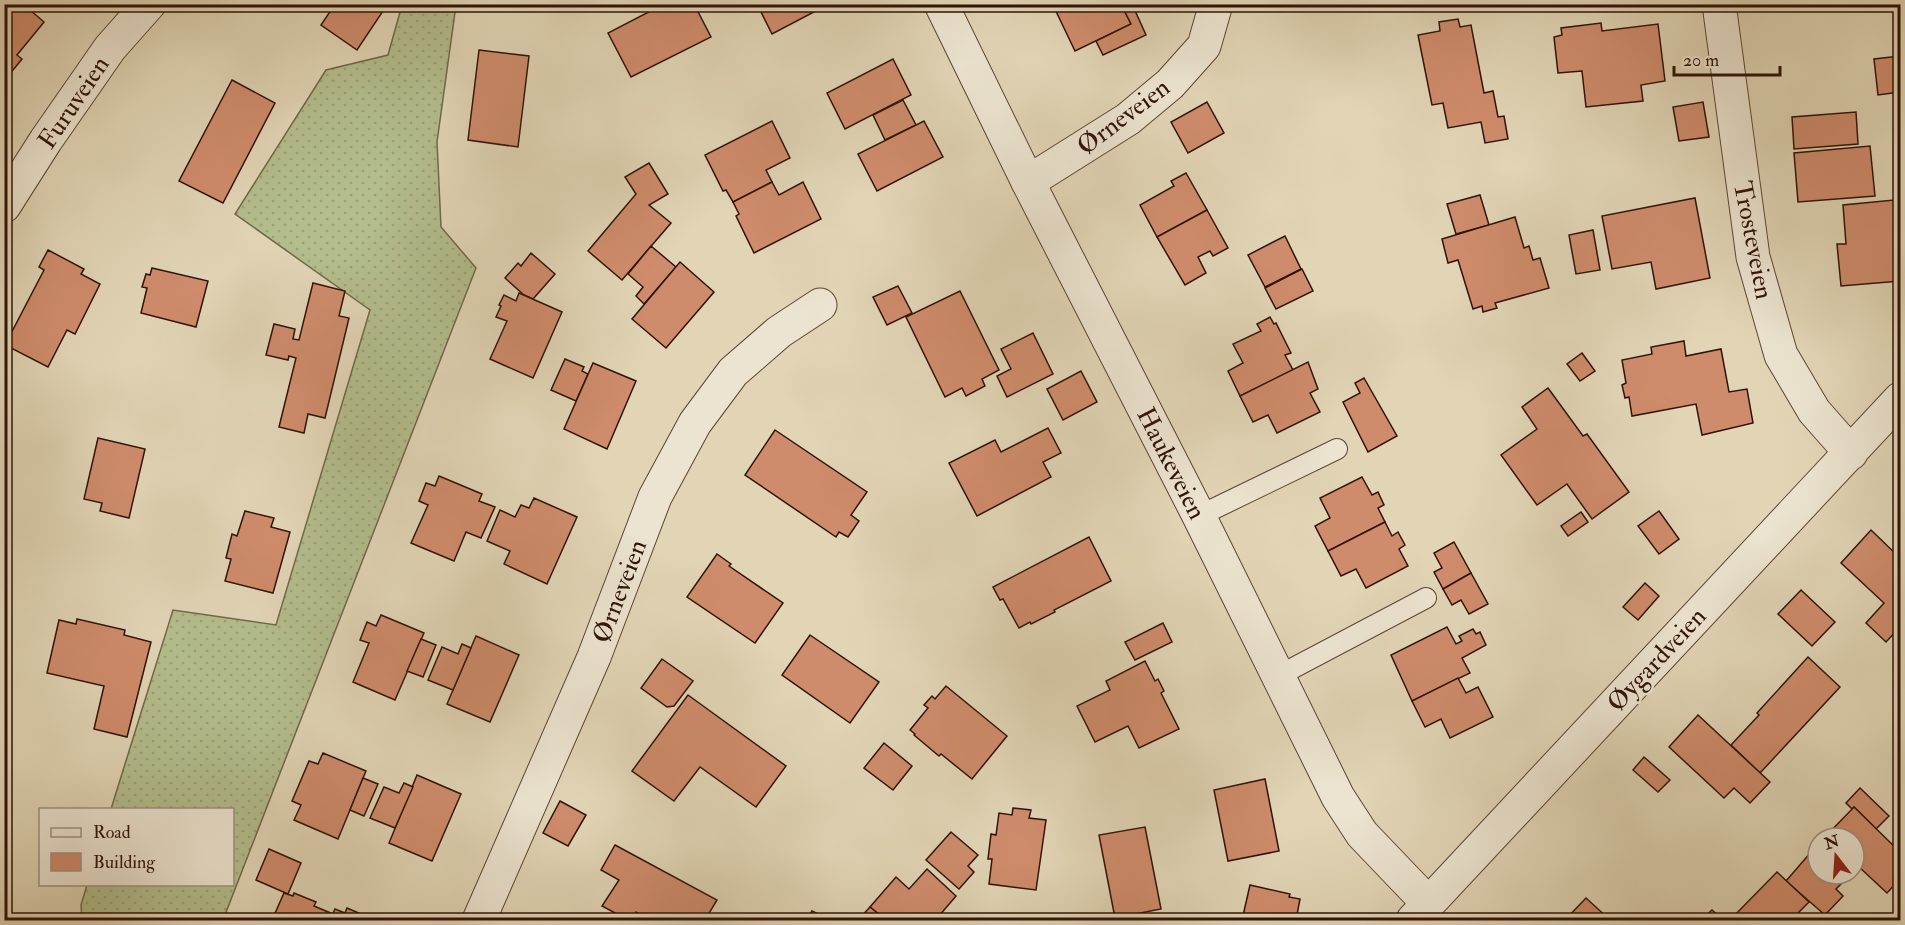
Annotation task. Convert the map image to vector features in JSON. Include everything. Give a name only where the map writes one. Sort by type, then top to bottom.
[{"type":"street","name":"Furuveien","points":[[4,206],[46,140],[110,48],[149,4]]},
{"type":"street","name":"Haukeveien","points":[[941,4],[1028,182],[1200,516],[1338,797],[1362,834],[1421,912]]},
{"type":"street","name":"Ørneveien","points":[[1028,182],[1128,119],[1170,84],[1204,46],[1216,4]]},
{"type":"street","name":"Trosteveien","points":[[1719,4],[1753,257],[1781,355],[1814,411],[1851,453]]},
{"type":"street","name":"Ørneveien","points":[[479,921],[594,657],[655,497],[695,423],[733,372],[779,332],[819,305]]},
{"type":"street","name":"Øygardveien","points":[[1421,912],[1900,399]]},
{"type":"lane","points":[[1200,516],[1337,449]]},
{"type":"lane","points":[[1278,676],[1426,598]]},
{"type":"green space","points":[[402,5],[456,5],[437,142],[441,227],[476,268],[223,920],[82,920],[81,905],[87,886],[234,886],[234,808],[111,808],[173,610],[276,625],[370,310],[235,214],[326,70],[388,55]]},
{"type":"building","points":[[18,4],[23,4],[44,22],[17,55],[22,59],[8,76],[4,74],[4,6],[12,12]]},
{"type":"building","points":[[335,4],[374,4],[383,11],[357,50],[321,25]]},
{"type":"building","points":[[664,4],[694,4],[711,37],[631,77],[608,33]]},
{"type":"building","points":[[757,4],[829,4],[772,34]]},
{"type":"building","points":[[1121,4],[1131,24],[1075,51],[1053,5]]},
{"type":"building","points":[[1132,4],[1146,35],[1103,55],[1096,41],[1131,24],[1122,6]]},
{"type":"building","points":[[1458,19],[1460,27],[1471,25],[1484,93],[1493,91],[1498,117],[1504,116],[1508,139],[1485,143],[1481,122],[1448,128],[1443,103],[1432,105],[1418,35],[1440,31],[1439,22]]},
{"type":"building","points":[[1601,23],[1602,31],[1658,24],[1665,81],[1641,85],[1643,101],[1586,107],[1582,71],[1558,73],[1554,37],[1562,35],[1561,28]]},
{"type":"building","points":[[479,50],[529,56],[518,147],[468,140]]},
{"type":"building","points":[[1900,56],[1900,92],[1878,95],[1874,59]]},
{"type":"building","points":[[893,59],[911,95],[845,129],[827,93]]},
{"type":"building","points":[[232,80],[275,103],[223,203],[179,181]]},
{"type":"building","points":[[903,100],[916,125],[885,140],[873,115]]},
{"type":"building","points":[[1207,102],[1224,133],[1188,153],[1171,122]]},
{"type":"building","points":[[1703,102],[1709,137],[1679,141],[1673,107]]},
{"type":"building","points":[[1856,112],[1858,144],[1794,149],[1792,117]]},
{"type":"building","points":[[772,121],[790,158],[766,170],[772,182],[733,202],[726,190],[723,191],[705,155]]},
{"type":"building","points":[[924,121],[943,157],[877,191],[858,154]]},
{"type":"building","points":[[1870,146],[1875,196],[1798,202],[1794,153]]},
{"type":"building","points":[[649,163],[668,194],[649,205],[671,223],[622,280],[588,251],[636,194],[625,177]]},
{"type":"building","points":[[1186,173],[1207,210],[1157,237],[1140,205],[1174,186],[1171,181]]},
{"type":"building","points":[[772,182],[779,195],[803,182],[821,219],[754,253],[736,216],[739,214],[733,202]]},
{"type":"building","points":[[1480,195],[1489,225],[1456,234],[1447,204]]},
{"type":"building","points":[[1695,198],[1710,278],[1656,289],[1651,262],[1612,269],[1602,216]]},
{"type":"building","points":[[1894,200],[1896,222],[1900,222],[1900,281],[1841,286],[1837,244],[1846,244],[1843,205]]},
{"type":"building","points":[[1207,210],[1228,248],[1213,256],[1210,251],[1198,257],[1206,273],[1185,285],[1157,237]]},
{"type":"building","points":[[1515,217],[1524,248],[1529,246],[1533,260],[1540,258],[1549,288],[1495,303],[1497,308],[1483,312],[1482,306],[1473,309],[1458,260],[1448,263],[1442,239]]},
{"type":"building","points":[[1593,230],[1600,270],[1576,274],[1569,235]]},
{"type":"building","points":[[1285,236],[1301,269],[1265,287],[1248,255]]},
{"type":"building","points":[[651,246],[676,267],[644,304],[636,296],[643,287],[628,274]]},
{"type":"building","points":[[48,250],[84,269],[81,274],[100,284],[75,334],[67,330],[48,367],[5,345],[44,270],[39,267]]},
{"type":"building","points":[[531,253],[555,274],[533,299],[524,295],[505,278],[518,263],[521,266]]},
{"type":"building","points":[[680,262],[714,292],[666,348],[632,319]]},
{"type":"building","points":[[152,268],[208,281],[196,327],[141,313],[147,288],[142,287],[146,274],[150,275]]},
{"type":"building","points":[[1302,269],[1313,291],[1276,309],[1265,288]]},
{"type":"building","points":[[313,283],[345,291],[339,316],[349,318],[325,418],[308,414],[304,433],[279,427],[296,358],[289,356],[288,360],[266,355],[274,324],[295,329],[293,339],[299,340]]},
{"type":"building","points":[[898,286],[912,313],[887,325],[873,297]]},
{"type":"building","points":[[960,291],[999,370],[982,379],[985,386],[966,396],[962,388],[945,397],[906,317]]},
{"type":"building","points":[[519,293],[562,312],[533,378],[490,359],[507,321],[496,317],[501,306],[499,305],[504,295],[516,301]]},
{"type":"building","points":[[1270,317],[1274,324],[1276,323],[1291,353],[1285,355],[1293,370],[1240,396],[1228,371],[1243,363],[1233,344],[1261,331],[1257,324]]},
{"type":"building","points":[[1033,333],[1053,374],[1007,397],[997,376],[1011,369],[1001,349]]},
{"type":"building","points":[[1684,341],[1686,356],[1721,349],[1729,392],[1747,389],[1753,423],[1702,435],[1696,404],[1632,416],[1629,397],[1625,398],[1622,385],[1626,383],[1622,360],[1652,354],[1651,347]]},
{"type":"building","points":[[1582,353],[1595,371],[1580,381],[1567,364]]},
{"type":"building","points":[[565,359],[584,367],[582,371],[588,374],[576,401],[551,390]]},
{"type":"building","points":[[1308,362],[1318,389],[1310,393],[1320,412],[1277,433],[1268,415],[1253,422],[1240,396]]},
{"type":"building","points":[[593,363],[636,381],[607,449],[564,429]]},
{"type":"building","points":[[1081,371],[1097,402],[1063,420],[1047,389]]},
{"type":"building","points":[[1364,378],[1397,436],[1368,452],[1343,402],[1360,393],[1355,383]]},
{"type":"building","points":[[1548,388],[1583,436],[1587,434],[1629,492],[1592,519],[1567,484],[1537,505],[1501,455],[1537,429],[1522,407]]},
{"type":"building","points":[[1048,428],[1061,453],[1043,462],[1051,477],[977,516],[949,463],[995,440],[1001,452]]},
{"type":"building","points":[[775,430],[867,492],[851,515],[859,521],[848,537],[839,532],[836,537],[745,475]]},
{"type":"building","points":[[98,438],[145,449],[129,518],[100,511],[102,503],[84,499]]},
{"type":"building","points":[[439,476],[482,494],[479,501],[495,507],[481,538],[466,532],[454,561],[411,543],[428,505],[419,501],[426,483],[435,486]]},
{"type":"building","points":[[1362,477],[1372,495],[1378,492],[1384,505],[1378,508],[1385,522],[1328,551],[1315,526],[1330,518],[1320,498]]},
{"type":"building","points":[[534,498],[577,517],[547,584],[504,564],[510,551],[487,541],[500,510],[515,517],[521,505],[529,508]]},
{"type":"building","points":[[245,511],[274,518],[271,527],[290,532],[273,593],[225,581],[231,559],[226,558],[232,534],[237,536]]},
{"type":"building","points":[[1659,511],[1679,539],[1659,554],[1638,526]]},
{"type":"building","points":[[1581,512],[1588,522],[1568,536],[1561,526]]},
{"type":"building","points":[[1385,522],[1392,536],[1398,532],[1405,545],[1399,549],[1408,566],[1366,588],[1356,569],[1341,576],[1328,551]]},
{"type":"building","points":[[1871,530],[1900,558],[1900,609],[1898,612],[1900,627],[1886,642],[1866,623],[1884,603],[1841,563]]},
{"type":"building","points":[[1089,537],[1111,581],[1054,610],[1055,612],[1019,628],[1003,599],[1000,600],[993,587]]},
{"type":"building","points":[[1454,542],[1471,573],[1443,589],[1434,572],[1442,568],[1434,553]]},
{"type":"building","points":[[717,554],[731,564],[729,566],[783,603],[755,643],[687,597]]},
{"type":"building","points":[[1471,573],[1488,604],[1469,614],[1461,600],[1452,605],[1443,589]]},
{"type":"building","points":[[1645,583],[1659,596],[1638,620],[1623,607]]},
{"type":"building","points":[[1801,590],[1835,622],[1812,646],[1778,614]]},
{"type":"building","points":[[381,615],[424,633],[395,700],[353,682],[369,643],[360,640],[367,622],[376,626]]},
{"type":"building","points":[[77,619],[125,630],[124,635],[151,642],[127,737],[94,729],[104,686],[47,673],[59,620],[76,624]]},
{"type":"building","points":[[1163,623],[1172,642],[1135,660],[1125,642]]},
{"type":"building","points":[[1447,627],[1456,644],[1462,641],[1459,636],[1473,629],[1476,634],[1480,632],[1486,645],[1462,658],[1470,673],[1412,701],[1391,655]]},
{"type":"building","points":[[810,635],[879,682],[850,723],[782,675]]},
{"type":"building","points":[[476,636],[519,655],[490,722],[447,704]]},
{"type":"building","points":[[421,639],[436,645],[423,677],[407,671]]},
{"type":"building","points":[[462,644],[471,648],[453,690],[428,680],[442,647],[458,654]]},
{"type":"building","points":[[1808,657],[1840,687],[1760,773],[1731,745]]},
{"type":"building","points":[[662,659],[693,681],[674,706],[667,707],[641,688]]},
{"type":"building","points":[[1145,661],[1155,681],[1158,679],[1164,691],[1161,693],[1179,729],[1139,748],[1128,726],[1095,742],[1077,706],[1110,690],[1106,681]]},
{"type":"building","points":[[1458,678],[1466,693],[1478,687],[1493,717],[1450,738],[1441,719],[1425,727],[1412,701]]},
{"type":"building","points":[[946,686],[1007,736],[972,779],[941,754],[939,756],[910,730],[928,708],[924,705],[932,696],[935,699]]},
{"type":"building","points":[[688,695],[786,766],[756,807],[700,767],[674,801],[632,771]]},
{"type":"building","points":[[1698,715],[1770,782],[1750,803],[1734,788],[1724,798],[1669,747]]},
{"type":"building","points":[[884,743],[912,766],[893,790],[864,768]]},
{"type":"building","points":[[323,753],[366,771],[338,839],[294,820],[301,805],[292,801],[309,761],[318,764]]},
{"type":"building","points":[[1644,757],[1670,780],[1658,792],[1633,770]]},
{"type":"building","points":[[417,775],[461,794],[432,861],[389,843]]},
{"type":"building","points":[[363,778],[378,784],[364,816],[350,810]]},
{"type":"building","points":[[1265,779],[1279,851],[1228,861],[1214,790]]},
{"type":"building","points":[[404,783],[413,787],[395,828],[370,818],[384,787],[399,793]]},
{"type":"building","points":[[1860,788],[1889,816],[1876,829],[1854,807],[1852,809],[1846,803]]},
{"type":"building","points":[[560,801],[586,815],[568,846],[543,833]]},
{"type":"building","points":[[1854,807],[1900,852],[1900,879],[1887,893],[1866,873],[1866,826],[1836,826]]},
{"type":"building","points":[[1013,808],[1031,810],[1029,818],[1046,820],[1036,890],[989,884],[992,859],[988,859],[991,834],[996,835],[999,813],[1012,815]]},
{"type":"building","points":[[1145,827],[1161,909],[1115,918],[1099,835]]},
{"type":"building","points":[[951,832],[978,855],[968,866],[974,872],[959,889],[926,860]]},
{"type":"building","points":[[615,845],[717,900],[705,920],[649,920],[636,912],[631,920],[628,920],[602,906],[619,880],[601,870]]},
{"type":"building","points":[[269,849],[301,863],[288,894],[256,880]]},
{"type":"building","points":[[1806,858],[1806,886],[1839,886],[1836,889],[1843,896],[1825,915],[1786,881]]},
{"type":"building","points":[[927,869],[956,896],[939,916],[941,918],[939,920],[886,920],[870,907],[896,877],[909,889]]},
{"type":"building","points":[[1777,872],[1809,902],[1791,920],[1730,920]]},
{"type":"building","points":[[1250,885],[1290,894],[1289,897],[1300,899],[1296,920],[1242,920]]},
{"type":"building","points":[[284,893],[293,896],[294,893],[316,902],[314,906],[333,914],[330,920],[272,920]]},
{"type":"building","points":[[1586,898],[1610,920],[1565,920]]},
{"type":"building","points":[[870,907],[886,920],[858,920]]},
{"type":"building","points":[[347,908],[368,917],[367,920],[330,920],[335,909],[345,913]]},
{"type":"building","points":[[1712,910],[1723,920],[1701,920]]},
{"type":"building","points":[[812,911],[830,920],[806,920]]}]
